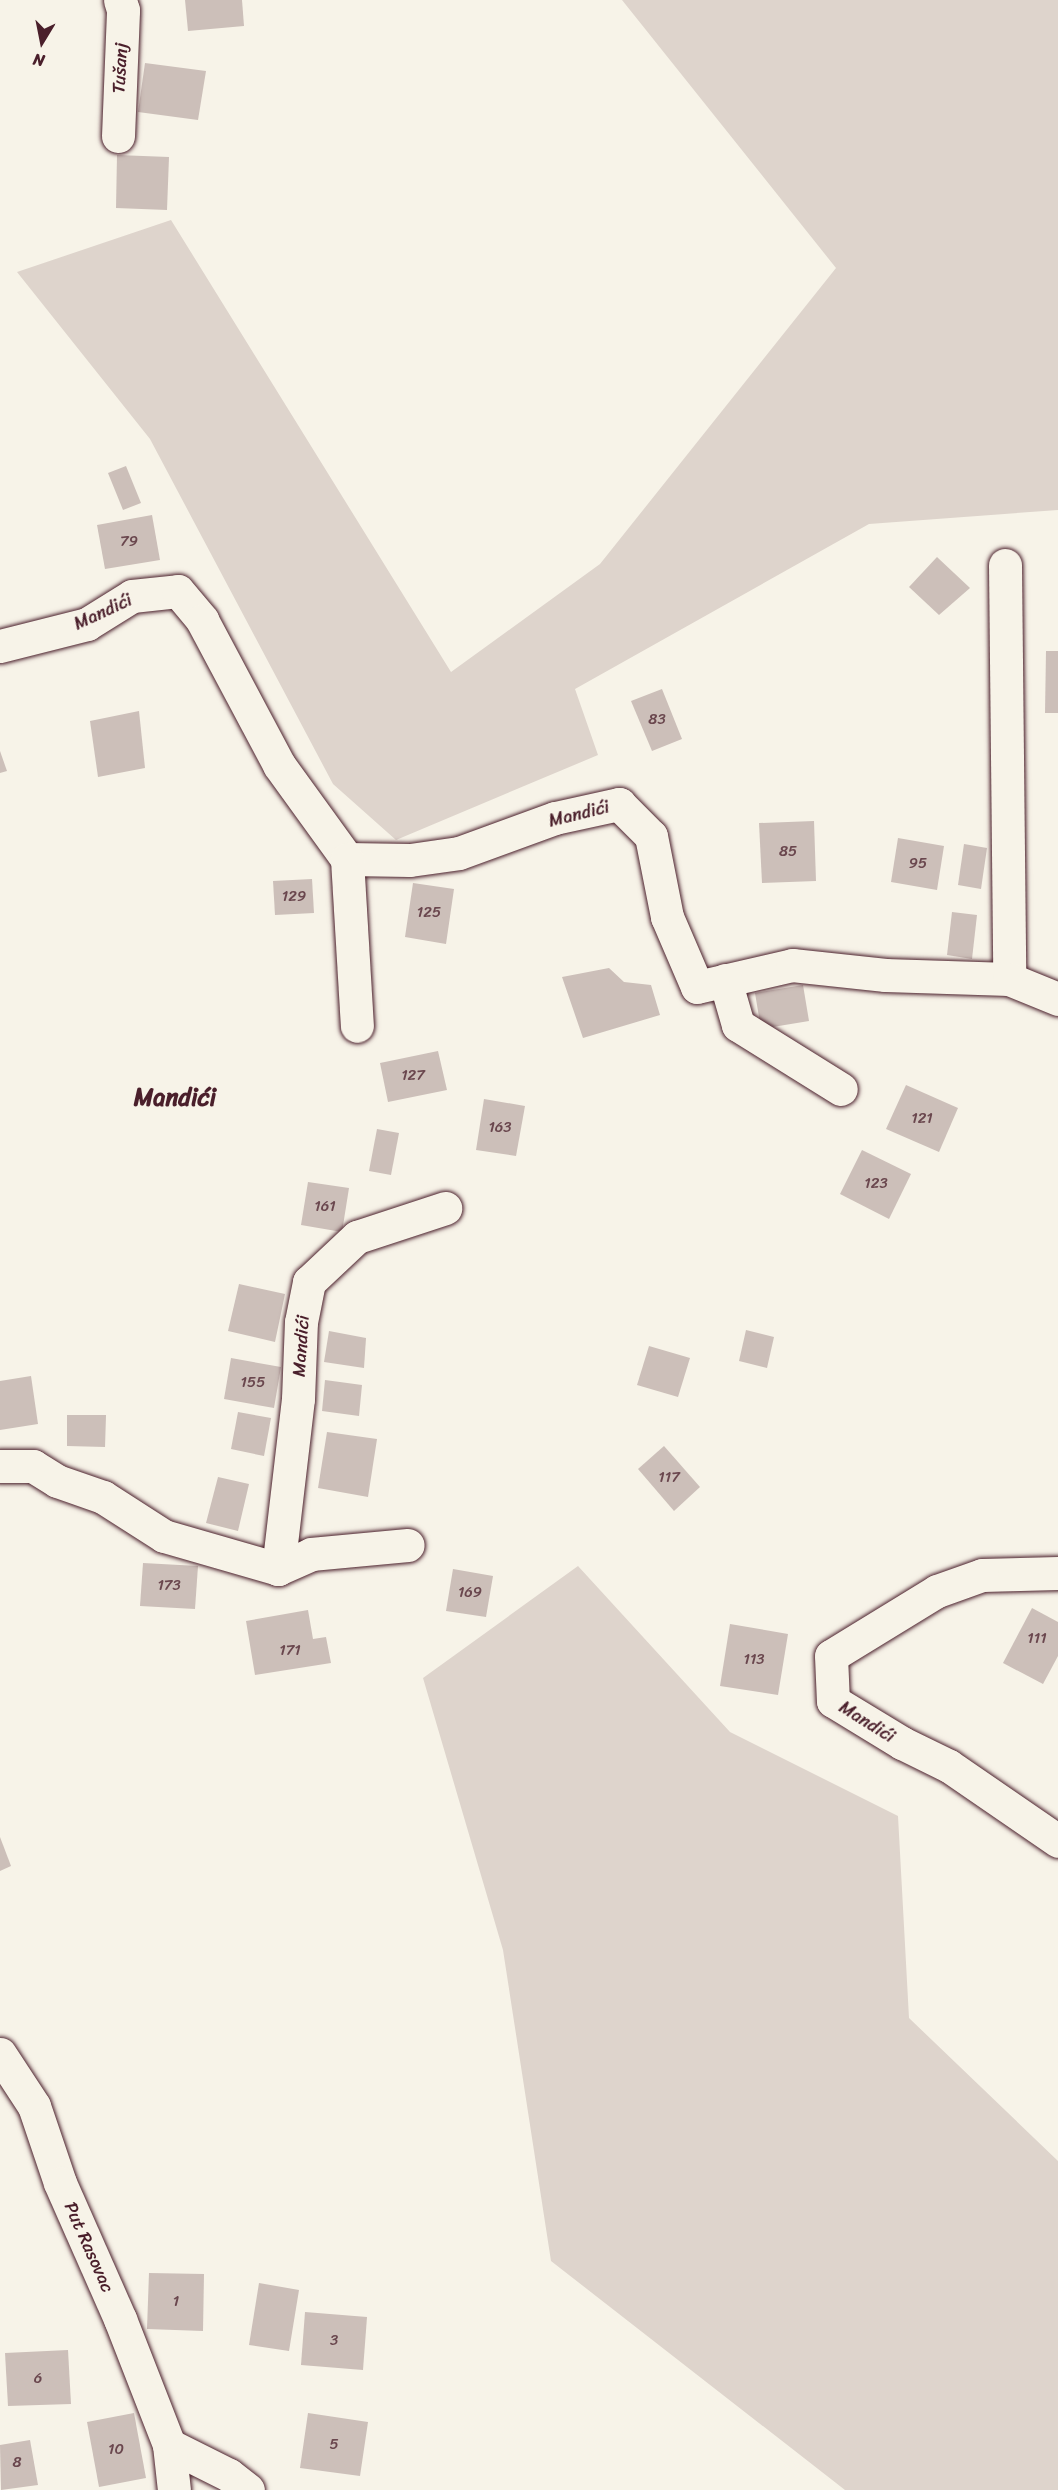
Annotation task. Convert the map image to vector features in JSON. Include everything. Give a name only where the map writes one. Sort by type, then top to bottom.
[{"type":"street","name":"Tušanj","points":[[118,136],[123,10],[120,0]]},
{"type":"street","points":[[1005,565],[1009,979]]},
{"type":"street","name":"Mandići","points":[[0,646],[87,624],[132,596],[178,591],[202,620],[279,765],[347,859],[410,860],[459,853],[555,818],[618,804],[651,836],[667,917],[697,987],[792,966],[885,975],[1009,979],[1058,999]]},
{"type":"street","points":[[347,859],[357,1026]]},
{"type":"street","points":[[725,980],[738,1025],[842,1089]]},
{"type":"street","name":"Mandići","points":[[278,1569],[298,1399],[301,1322],[309,1282],[357,1237],[445,1208]]},
{"type":"street","points":[[0,1466],[33,1466],[57,1481],[103,1497],[164,1536],[278,1569],[311,1554],[408,1545]]},
{"type":"street","name":"Mandići","points":[[1058,1573],[982,1575],[937,1591],[831,1656],[833,1701],[902,1743],[949,1766],[1058,1841]]},
{"type":"street","name":"Put Rasovac","points":[[0,2054],[34,2106],[60,2183],[120,2319],[170,2445],[174,2490]]},
{"type":"street","points":[[170,2445],[230,2475],[248,2490]]},
{"type":"shaded area","points":[[622,0],[1058,0],[1058,510],[869,524],[575,689],[598,755],[396,840],[333,784],[150,439],[17,272],[171,220],[451,672],[600,564],[836,268]]},
{"type":"shaded area","points":[[578,1566],[730,1732],[898,1816],[909,2018],[1058,2161],[1058,2490],[845,2490],[551,2261],[503,1950],[423,1678]]},
{"type":"building","points":[[185,0],[242,0],[244,26],[188,31]]},
{"type":"building","points":[[145,63],[206,71],[198,120],[138,112]]},
{"type":"building","points":[[117,155],[169,157],[167,210],[116,208]]},
{"type":"building","points":[[126,466],[141,503],[123,510],[108,473]]},
{"type":"building","points":[[152,515],[160,560],[105,569],[97,525]]},
{"type":"building","points":[[937,557],[970,588],[939,615],[909,587]]},
{"type":"building","points":[[1046,651],[1058,651],[1058,713],[1045,713]]},
{"type":"building","points":[[662,689],[682,739],[652,751],[631,701]]},
{"type":"building","points":[[139,711],[145,768],[98,777],[90,721]]},
{"type":"building","points":[[0,751],[7,771],[0,773]]},
{"type":"building","points":[[814,821],[816,881],[762,883],[759,823]]},
{"type":"building","points":[[898,838],[944,846],[937,890],[891,882]]},
{"type":"building","points":[[964,844],[987,848],[981,889],[958,885]]},
{"type":"building","points":[[312,879],[314,913],[275,915],[273,881]]},
{"type":"building","points":[[413,883],[454,889],[446,944],[405,937]]},
{"type":"building","points":[[952,912],[977,915],[972,959],[947,955]]},
{"type":"building","points":[[609,968],[624,982],[651,985],[660,1015],[583,1038],[562,977]]},
{"type":"building","points":[[803,985],[809,1021],[761,1029],[755,993]]},
{"type":"building","points":[[438,1051],[447,1090],[388,1102],[380,1063]]},
{"type":"building","points":[[906,1085],[958,1108],[939,1152],[886,1129]]},
{"type":"building","points":[[484,1099],[525,1106],[516,1156],[476,1150]]},
{"type":"building","points":[[377,1129],[399,1133],[391,1175],[369,1171]]},
{"type":"building","points":[[862,1150],[911,1174],[889,1219],[840,1194]]},
{"type":"building","points":[[308,1182],[349,1188],[342,1232],[301,1225]]},
{"type":"building","points":[[239,1284],[285,1294],[275,1342],[228,1331]]},
{"type":"building","points":[[746,1330],[774,1337],[767,1368],[739,1361]]},
{"type":"building","points":[[329,1331],[366,1338],[364,1368],[324,1362]]},
{"type":"building","points":[[649,1346],[690,1358],[678,1397],[637,1385]]},
{"type":"building","points":[[231,1358],[281,1367],[274,1408],[224,1399]]},
{"type":"building","points":[[31,1376],[38,1424],[0,1430],[0,1381]]},
{"type":"building","points":[[325,1380],[362,1385],[359,1416],[322,1411]]},
{"type":"building","points":[[238,1412],[271,1418],[264,1456],[231,1449]]},
{"type":"building","points":[[67,1415],[106,1415],[105,1447],[67,1446]]},
{"type":"building","points":[[327,1432],[377,1439],[368,1497],[318,1488]]},
{"type":"building","points":[[664,1446],[700,1487],[674,1511],[638,1469]]},
{"type":"building","points":[[218,1477],[249,1484],[238,1531],[206,1523]]},
{"type":"building","points":[[143,1563],[198,1566],[195,1609],[140,1606]]},
{"type":"building","points":[[453,1569],[493,1576],[486,1617],[446,1611]]},
{"type":"building","points":[[1032,1608],[1058,1622],[1058,1656],[1043,1684],[1003,1663]]},
{"type":"building","points":[[308,1610],[313,1639],[326,1637],[331,1663],[255,1675],[246,1621]]},
{"type":"building","points":[[730,1624],[788,1634],[778,1695],[720,1686]]},
{"type":"building","points":[[0,1837],[11,1866],[0,1871]]},
{"type":"building","points":[[149,2273],[204,2274],[203,2331],[147,2329]]},
{"type":"building","points":[[259,2283],[299,2290],[289,2351],[249,2345]]},
{"type":"building","points":[[305,2312],[367,2317],[363,2370],[301,2365]]},
{"type":"building","points":[[68,2350],[71,2404],[8,2406],[5,2353]]},
{"type":"building","points":[[134,2413],[146,2478],[99,2487],[87,2422]]},
{"type":"building","points":[[308,2413],[368,2422],[360,2476],[300,2468]]},
{"type":"building","points":[[30,2440],[38,2485],[1,2490],[0,2445]]},
{"type":"district","name":"Mandići","points":[[175,1098]]}]
